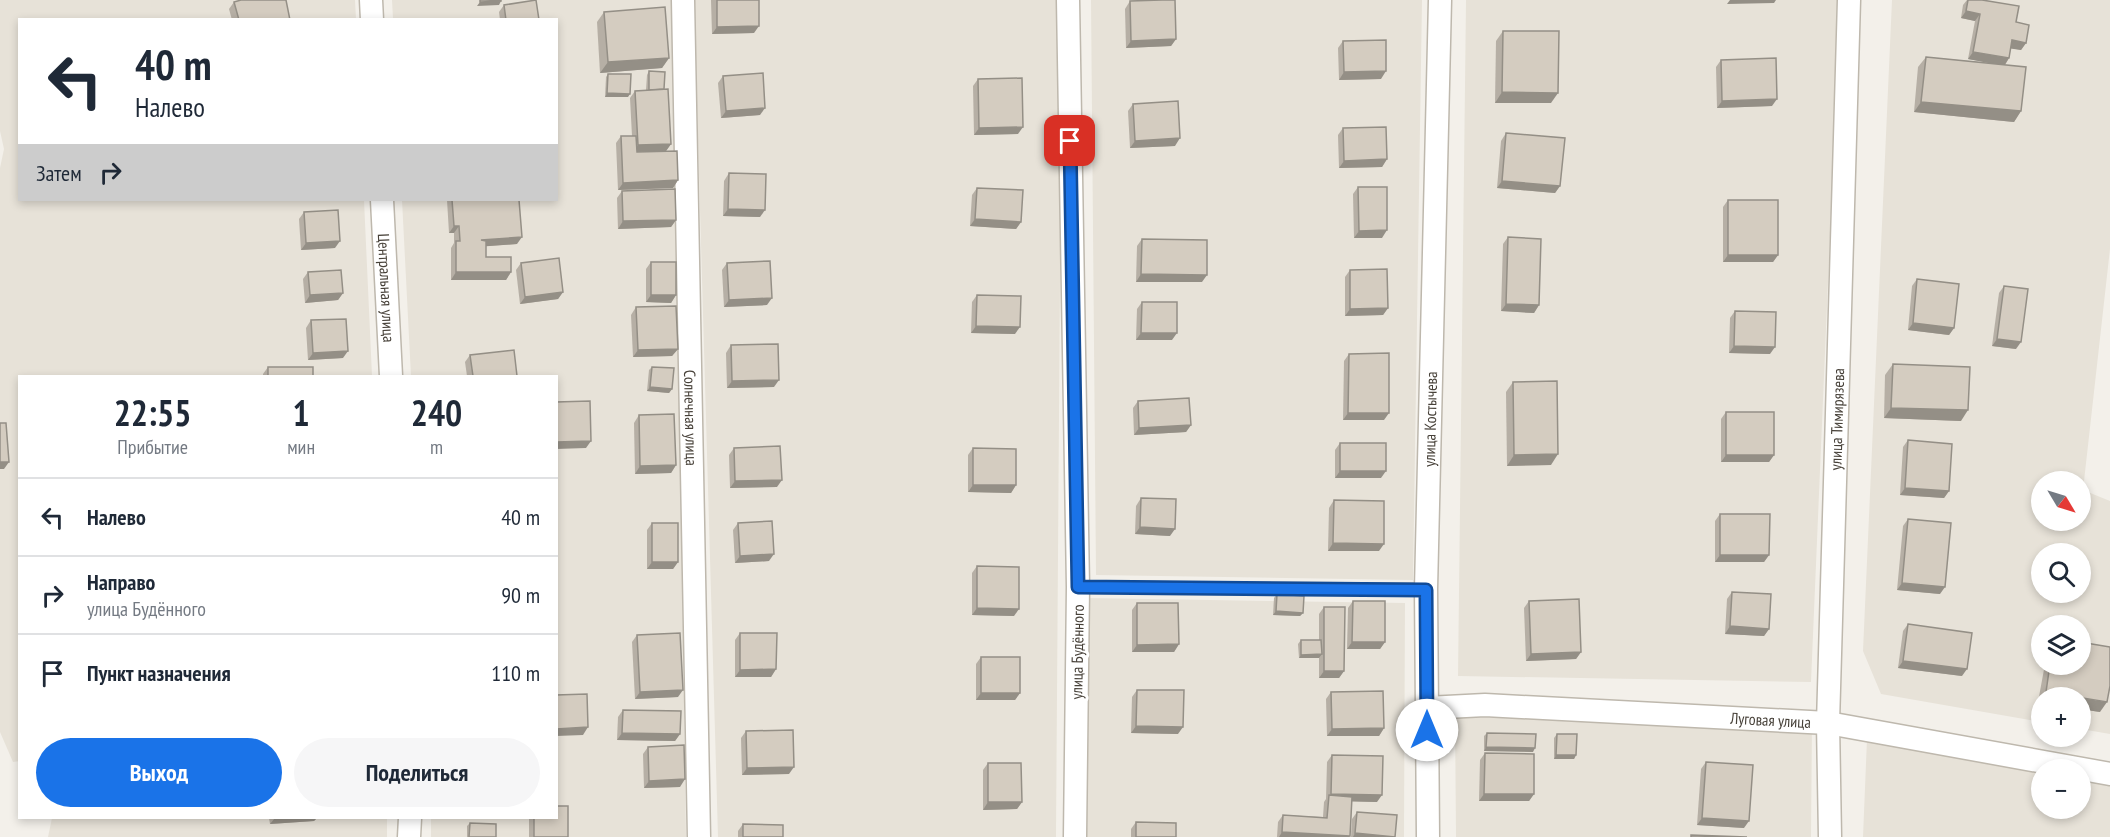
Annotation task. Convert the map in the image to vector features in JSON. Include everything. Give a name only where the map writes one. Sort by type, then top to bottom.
[{"type":"street","points":[[371,0],[372,18]]},
{"type":"street","name":"Солнечная улица","points":[[683,0],[699,837]]},
{"type":"street","name":"улица Будённого","points":[[1068,0],[1078,587],[1075,837]]},
{"type":"street","name":"улица Костычева","points":[[1428,837],[1426,590],[1440,0]]},
{"type":"street","name":"улица Тимирязева","points":[[1830,837],[1828,723],[1849,0]]},
{"type":"street","name":"Центральная улица","points":[[382,201],[391,375]]},
{"type":"street","name":"Луговая улица","points":[[1427,708],[1485,705],[1828,723],[2110,774]]},
{"type":"street","points":[[410,819],[410,837]]},
{"type":"lane","points":[[1078,587],[1426,590]]},
{"type":"shaded area","points":[[0,0],[355,0],[356,18],[18,18],[18,201],[364,201],[372,375],[18,375],[18,761],[13,762],[0,732],[0,168],[4,149],[0,131]]},
{"type":"shaded area","points":[[392,0],[674,0],[686,837],[431,837],[431,819],[558,819],[558,375],[411,375],[402,201],[558,201],[558,18],[393,18]]},
{"type":"shaded area","points":[[694,0],[1062,0],[1056,837],[718,837]]},
{"type":"shaded area","points":[[1091,0],[1422,0],[1413,580],[1096,575]]},
{"type":"shaded area","points":[[1466,0],[1840,0],[1811,682],[1458,676]]},
{"type":"shaded area","points":[[1892,0],[2110,0],[2110,249],[2085,471],[2031,471],[2031,531],[2091,531],[2091,493],[2110,501],[2110,734],[2091,731],[2091,687],[2031,687],[2031,720],[1881,694],[1863,651]]},
{"type":"shaded area","points":[[1087,598],[1405,603],[1404,837],[1087,837]]},
{"type":"shaded area","points":[[1455,717],[1812,723],[1811,837],[1456,837]]},
{"type":"shaded area","points":[[1867,739],[2031,768],[2031,819],[2091,819],[2091,775],[2110,778],[2110,837],[1863,837]]},
{"type":"shaded area","points":[[52,819],[387,819],[387,837],[48,837]]},
{"type":"building","points":[[286,0],[290,18],[238,18],[234,2]]},
{"type":"building","points":[[480,0],[501,0],[501,1],[480,2]]},
{"type":"building","points":[[536,0],[539,18],[506,18],[504,5]]},
{"type":"building","points":[[717,0],[759,0],[759,26],[717,27]]},
{"type":"building","points":[[1175,0],[1176,39],[1131,41],[1130,1]]},
{"type":"building","points":[[1968,0],[2019,6],[2016,22],[2029,25],[2026,43],[2012,40],[2009,58],[1973,52],[1980,14],[1966,11]]},
{"type":"building","points":[[665,7],[669,58],[608,62],[604,12]]},
{"type":"building","points":[[1503,31],[1559,31],[1558,93],[1502,92]]},
{"type":"building","points":[[1386,40],[1386,71],[1344,72],[1343,41]]},
{"type":"building","points":[[1926,57],[2026,67],[2021,111],[1921,102]]},
{"type":"building","points":[[1776,58],[1777,99],[1722,101],[1721,60]]},
{"type":"building","points":[[649,71],[665,72],[664,89],[649,90]]},
{"type":"building","points":[[763,73],[765,108],[726,111],[723,76]]},
{"type":"building","points":[[608,74],[631,74],[630,94],[607,93]]},
{"type":"building","points":[[1022,78],[1023,127],[979,128],[978,79]]},
{"type":"building","points":[[668,89],[671,144],[638,145],[635,91]]},
{"type":"building","points":[[1178,101],[1180,138],[1135,141],[1133,104]]},
{"type":"building","points":[[1386,127],[1387,159],[1344,161],[1343,128]]},
{"type":"building","points":[[1506,133],[1565,138],[1560,186],[1502,181]]},
{"type":"building","points":[[621,136],[636,136],[637,152],[677,151],[678,180],[623,183]]},
{"type":"building","points":[[729,173],[766,174],[765,210],[728,209]]},
{"type":"building","points":[[1358,187],[1387,187],[1387,230],[1359,231]]},
{"type":"building","points":[[977,188],[1023,190],[1021,222],[975,219]]},
{"type":"building","points":[[675,189],[676,220],[623,221],[622,191]]},
{"type":"building","points":[[1728,200],[1778,200],[1778,255],[1728,255]]},
{"type":"building","points":[[452,201],[519,201],[522,237],[481,240],[486,241],[486,257],[511,257],[511,272],[456,272],[456,241],[460,241],[459,226],[454,226]]},
{"type":"building","points":[[338,210],[340,241],[306,243],[304,212]]},
{"type":"building","points":[[1508,237],[1541,239],[1539,305],[1506,304]]},
{"type":"building","points":[[1142,239],[1207,240],[1207,275],[1141,274]]},
{"type":"building","points":[[559,258],[563,292],[525,297],[521,263]]},
{"type":"building","points":[[770,261],[772,298],[729,300],[727,263]]},
{"type":"building","points":[[651,262],[676,262],[676,295],[651,295]]},
{"type":"building","points":[[1387,269],[1388,308],[1350,309],[1350,270]]},
{"type":"building","points":[[341,270],[343,293],[310,295],[308,272]]},
{"type":"building","points":[[1917,279],[1959,284],[1954,328],[1913,323]]},
{"type":"building","points":[[2004,286],[2028,289],[2021,342],[1997,339]]},
{"type":"building","points":[[977,295],[1021,296],[1020,327],[976,326]]},
{"type":"building","points":[[1142,302],[1177,302],[1177,333],[1141,333]]},
{"type":"building","points":[[676,306],[678,349],[638,350],[636,307]]},
{"type":"building","points":[[1735,311],[1776,312],[1775,347],[1734,346]]},
{"type":"building","points":[[346,319],[348,351],[313,353],[311,320]]},
{"type":"building","points":[[778,344],[779,380],[732,381],[731,345]]},
{"type":"building","points":[[514,350],[517,375],[473,375],[470,355]]},
{"type":"building","points":[[1389,353],[1389,413],[1348,413],[1349,354]]},
{"type":"building","points":[[1893,364],[1970,367],[1968,410],[1891,408]]},
{"type":"building","points":[[268,367],[313,367],[313,375],[268,375]]},
{"type":"building","points":[[652,367],[674,368],[672,389],[650,387]]},
{"type":"building","points":[[1557,381],[1558,454],[1514,455],[1513,382]]},
{"type":"building","points":[[1189,398],[1191,425],[1139,428],[1138,401]]},
{"type":"building","points":[[590,401],[591,441],[558,442],[558,402]]},
{"type":"building","points":[[1726,412],[1774,412],[1774,455],[1726,455]]},
{"type":"building","points":[[674,414],[676,465],[640,466],[639,415]]},
{"type":"building","points":[[0,423],[6,423],[9,462],[0,462]]},
{"type":"building","points":[[1908,440],[1952,444],[1949,491],[1905,488]]},
{"type":"building","points":[[1340,443],[1386,443],[1386,471],[1340,471]]},
{"type":"building","points":[[780,446],[782,480],[735,481],[734,448]]},
{"type":"building","points":[[973,448],[1016,449],[1016,485],[973,485]]},
{"type":"building","points":[[1141,498],[1176,499],[1175,529],[1140,527]]},
{"type":"building","points":[[1334,500],[1384,501],[1384,544],[1333,543]]},
{"type":"building","points":[[1720,514],[1770,514],[1769,555],[1720,555]]},
{"type":"building","points":[[1908,519],[1951,523],[1945,587],[1902,583]]},
{"type":"building","points":[[772,521],[774,554],[740,556],[738,523]]},
{"type":"building","points":[[652,523],[678,523],[678,562],[652,562]]},
{"type":"building","points":[[977,566],[1019,567],[1019,609],[977,608]]},
{"type":"building","points":[[1732,592],[1771,594],[1769,629],[1730,626]]},
{"type":"building","points":[[1277,594],[1304,596],[1303,613],[1276,611]]},
{"type":"building","points":[[1579,599],[1581,652],[1531,654],[1529,601]]},
{"type":"building","points":[[1353,601],[1385,601],[1385,642],[1352,642]]},
{"type":"building","points":[[1137,603],[1178,603],[1179,644],[1137,645]]},
{"type":"building","points":[[1324,607],[1345,607],[1344,671],[1324,671]]},
{"type":"building","points":[[1908,624],[1972,633],[1967,669],[1903,661]]},
{"type":"building","points":[[680,633],[683,690],[640,692],[637,635]]},
{"type":"building","points":[[740,633],[777,633],[776,669],[740,670]]},
{"type":"building","points":[[1301,640],[1321,640],[1322,654],[1301,655]]},
{"type":"building","points":[[2091,644],[2110,647],[2110,686],[2107,702],[2091,699],[2091,687],[2047,687],[2048,675],[2091,675]]},
{"type":"building","points":[[981,657],[1020,657],[1020,693],[981,693]]},
{"type":"building","points":[[1137,690],[1184,690],[1183,727],[1136,726]]},
{"type":"building","points":[[1383,691],[1384,728],[1332,729],[1331,692]]},
{"type":"building","points":[[587,694],[588,727],[558,729],[558,695]]},
{"type":"building","points":[[623,710],[681,711],[680,734],[622,733]]},
{"type":"building","points":[[793,730],[794,767],[747,768],[746,731]]},
{"type":"building","points":[[1487,733],[1536,734],[1535,748],[1486,747]]},
{"type":"building","points":[[1557,734],[1577,734],[1576,755],[1556,755]]},
{"type":"building","points":[[684,745],[685,779],[649,781],[648,747]]},
{"type":"building","points":[[1485,753],[1534,754],[1534,794],[1484,794]]},
{"type":"building","points":[[1332,755],[1383,756],[1382,795],[1331,794]]},
{"type":"building","points":[[1706,762],[1753,765],[1749,821],[1702,818]]},
{"type":"building","points":[[988,763],[1021,763],[1022,802],[988,802]]},
{"type":"building","points":[[1329,795],[1352,797],[1350,836],[1282,832],[1283,815],[1327,818]]},
{"type":"building","points":[[558,806],[568,806],[568,837],[534,837],[534,819],[558,819]]},
{"type":"building","points":[[1357,812],[1397,815],[1395,837],[1355,833]]},
{"type":"building","points":[[1136,822],[1176,823],[1176,837],[1136,837]]},
{"type":"building","points":[[470,823],[496,824],[496,837],[469,837]]},
{"type":"building","points":[[743,824],[783,825],[783,837],[743,837]]},
{"type":"building","points":[[1691,835],[1747,837],[1691,837]]},
{"type":"route","points":[[1070,141],[1078,587],[1426,590],[1427,730]]}]
